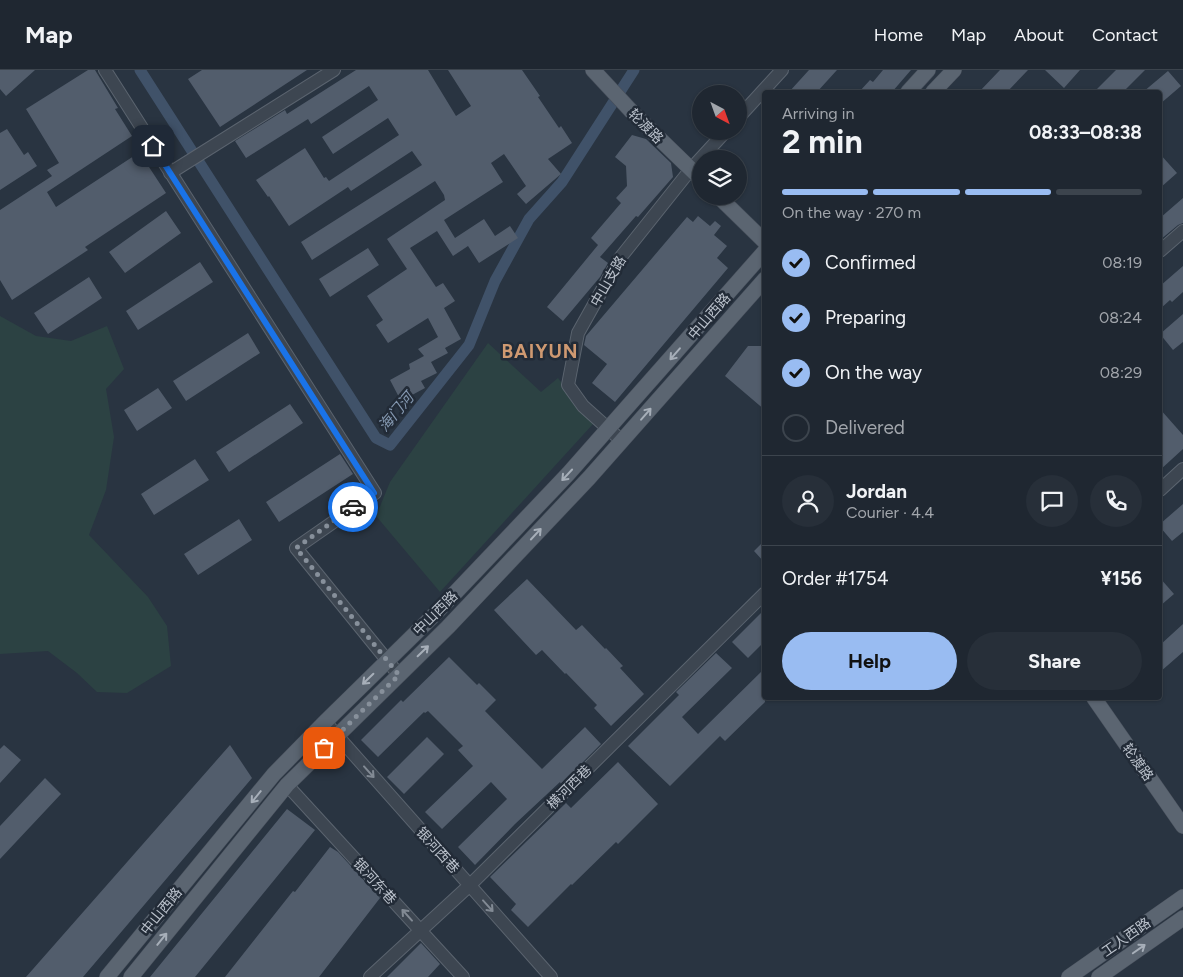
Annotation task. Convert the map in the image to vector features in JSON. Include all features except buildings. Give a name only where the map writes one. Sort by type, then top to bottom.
[{"type":"main road","name":"轮渡路","points":[[593,70],[633,113],[692,170]]},
{"type":"main road","points":[[910,90],[928,70]]},
{"type":"main road","points":[[935,90],[954,70]]},
{"type":"main road","points":[[727,205],[762,239]]},
{"type":"main road","name":"中山西路","points":[[107,977],[274,774],[324,722],[448,601],[568,474],[762,255]]},
{"type":"main road","name":"中山西路","points":[[131,977],[288,785],[336,735],[448,627],[589,478],[762,281]]},
{"type":"main road","name":"轮渡路","points":[[1095,700],[1183,826]]},
{"type":"main road","name":"工人西路","points":[[1069,977],[1183,897]]},
{"type":"main road","name":"工人西路","points":[[1099,977],[1183,918]]},
{"type":"street","points":[[105,70],[173,171],[374,493],[296,548],[399,675]]},
{"type":"street","points":[[173,171],[334,70]]},
{"type":"street","points":[[764,90],[782,70]]},
{"type":"street","points":[[748,107],[762,92]]},
{"type":"street","name":"中山支路","points":[[622,441],[583,406],[568,385],[578,334],[620,258],[692,178]]},
{"type":"street","points":[[1162,249],[1183,231]]},
{"type":"street","points":[[1162,488],[1183,469]]},
{"type":"street","name":"横河西巷","points":[[370,977],[470,885],[762,596]]},
{"type":"street","name":"银河西巷","points":[[324,722],[551,977]]},
{"type":"street","name":"银河东巷","points":[[288,785],[463,977]]},
{"type":"green space","points":[[0,316],[36,336],[71,341],[107,326],[124,369],[106,389],[114,437],[106,490],[89,535],[148,597],[167,626],[171,666],[127,693],[97,692],[77,673],[48,651],[0,654]]},
{"type":"green space","points":[[488,343],[541,392],[558,378],[593,424],[440,592],[376,516],[390,482]]},
{"type":"waterway","name":"海门河","points":[[140,70],[376,438],[390,445],[469,345],[495,281],[529,219],[562,182],[634,70]]},
{"type":"way so far","points":[[324,748],[399,675],[296,548],[353,507]]},
{"type":"district","name":"BAIYUN","points":[[540,351]]},
{"type":"route","points":[[153,146],[374,493],[353,507]]}]
